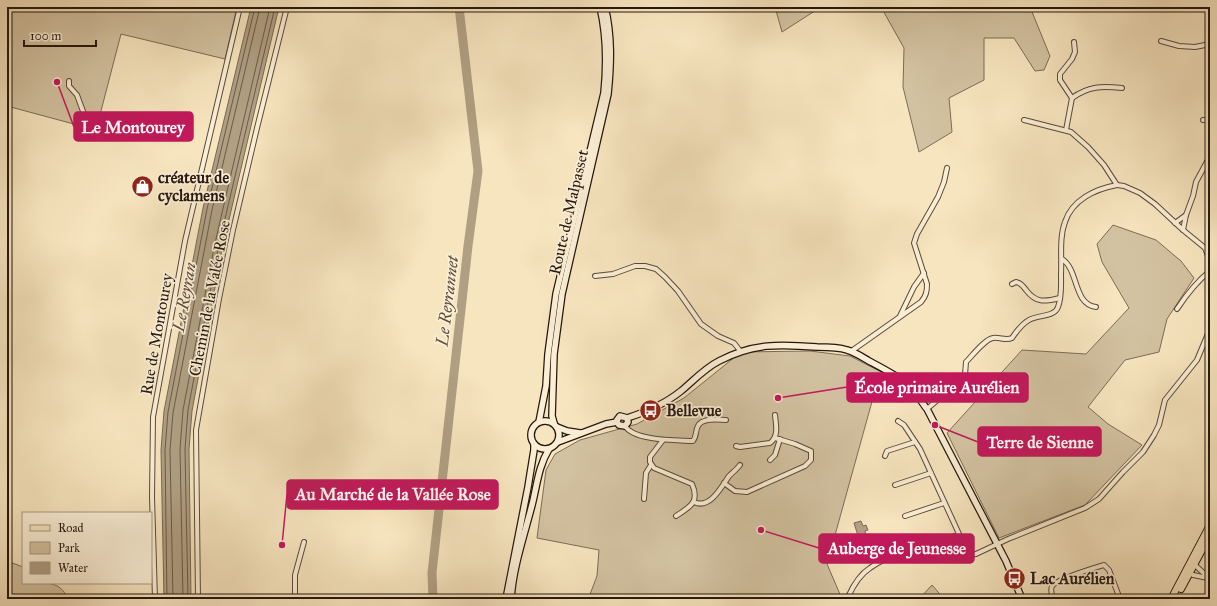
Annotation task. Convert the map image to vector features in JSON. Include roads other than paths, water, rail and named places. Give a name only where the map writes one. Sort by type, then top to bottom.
[{"type":"main road","name":"Route de Malpasset","points":[[540,422],[546,386],[548,354],[556,294],[604,93],[606,42],[600,7]]},
{"type":"main road","name":"Route de Malpasset","points":[[555,425],[552,416],[554,354],[562,294],[608,94],[611,69],[611,41],[605,7]]},
{"type":"main road","points":[[617,422],[620,416],[627,418],[651,410],[658,406],[680,392],[699,375],[719,361],[760,346],[777,344],[840,348],[852,352],[900,379],[913,390],[927,409],[1006,561],[1022,599]]},
{"type":"main road","points":[[558,442],[606,424],[617,422],[619,425],[625,426],[628,422],[627,418]]},
{"type":"main road","points":[[555,425],[560,437],[554,447],[543,450],[534,445],[530,438],[532,428],[544,421],[555,425],[567,431],[584,433]]},
{"type":"main road","points":[[506,599],[528,487],[534,445]]},
{"type":"main road","points":[[511,599],[512,585],[533,502],[540,467],[548,449]]},
{"type":"main road","points":[[1175,599],[1210,526]]},
{"type":"main road","points":[[1171,599],[1188,572]]},
{"type":"street","name":"Rue de Montourey","points":[[156,599],[152,497],[153,417],[185,242],[240,7]]},
{"type":"street","name":"Chemin de la Valée Rose","points":[[198,599],[196,430],[219,299],[233,230],[256,128],[287,7]]},
{"type":"street","points":[[1161,41],[1179,46],[1194,47],[1210,44]]},
{"type":"street","points":[[1072,98],[1060,80],[1060,74],[1072,59],[1075,52],[1074,42]]},
{"type":"street","points":[[68,81],[69,86],[77,95],[84,114]]},
{"type":"street","points":[[1066,130],[1072,98],[1081,91],[1101,86],[1122,88]]},
{"type":"street","points":[[1024,120],[1071,132],[1088,146],[1104,165],[1116,185]]},
{"type":"street","points":[[1203,120],[1210,120]]},
{"type":"street","points":[[1183,230],[1196,182],[1210,156]]},
{"type":"street","points":[[852,352],[921,302],[925,297],[927,284],[914,243],[917,234],[938,197],[944,182],[947,168]]},
{"type":"street","points":[[927,409],[963,378],[965,375],[966,362],[986,341],[993,338],[1009,340],[1028,320],[1055,312],[1060,298],[1063,230],[1065,221],[1074,206],[1088,194],[1096,190],[1116,185],[1140,193],[1155,204],[1205,248],[1210,261]]},
{"type":"street","points":[[1175,223],[1186,216]]},
{"type":"street","points":[[1062,259],[1069,266],[1086,304],[1096,307]]},
{"type":"street","points":[[595,276],[613,274],[635,266],[645,266],[656,269],[678,291],[701,324],[718,336],[734,343],[741,352]]},
{"type":"street","points":[[1177,309],[1190,289],[1210,271]]},
{"type":"street","points":[[900,317],[914,287],[924,273]]},
{"type":"street","points":[[1012,284],[1016,282],[1020,283],[1030,296],[1038,300],[1046,301],[1060,298]]},
{"type":"street","points":[[898,421],[904,425],[915,442],[968,552],[971,555],[976,554],[1085,508],[1100,499],[1142,452],[1154,435],[1159,425],[1165,400],[1197,360],[1210,329]]},
{"type":"street","points":[[736,446],[740,447],[770,443],[775,438],[777,433],[774,415]]},
{"type":"street","points":[[625,426],[627,430],[634,434],[663,440],[693,441],[700,422],[708,420],[726,420]]},
{"type":"street","points":[[724,484],[735,491],[747,492],[805,466],[811,460],[811,451],[775,438]]},
{"type":"street","points":[[644,499],[646,473],[651,465],[650,457],[663,440]]},
{"type":"street","points":[[770,460],[775,455],[780,440]]},
{"type":"street","points":[[885,456],[887,452],[915,442]]},
{"type":"street","points":[[651,465],[654,468],[692,484],[694,488],[694,502],[690,507],[676,516]]},
{"type":"street","points":[[694,502],[697,504],[706,502],[718,493],[740,465]]},
{"type":"street","points":[[895,485],[931,473]]},
{"type":"street","points":[[905,516],[944,503]]},
{"type":"street","points":[[848,597],[859,578],[870,568],[902,553],[959,535]]},
{"type":"street","points":[[295,599],[295,575],[304,542]]},
{"type":"street","points":[[1192,564],[1210,579]]},
{"type":"street","points":[[1053,599],[1051,593],[1052,587],[1058,582],[1093,568],[1104,566],[1109,570],[1120,599]]},
{"type":"street","points":[[1188,572],[1210,579]]},
{"type":"water","name":"Le Reyran","points":[[251,7],[279,7],[223,245],[192,411],[189,449],[191,599],[164,599],[161,450],[164,411],[203,208]]},
{"type":"water","points":[[861,521],[863,526],[866,525],[868,530],[865,531],[866,536],[859,539],[854,523]]},
{"type":"water","points":[[431,567],[434,567],[435,599],[431,599],[429,573]]},
{"type":"waterway","name":"Le Reyrannet","points":[[433,599],[432,573],[468,246],[478,171],[459,7]]},
{"type":"place","name":"Le Montourey","points":[[57,82]]},
{"type":"place","name":"créateur de cyclamens","points":[[143,186]]},
{"type":"place","name":"École primaire Aurélien","points":[[778,398]]},
{"type":"place","name":"Bellevue","points":[[651,410]]},
{"type":"place","name":"Terre de Sienne","points":[[935,425]]},
{"type":"place","name":"Auberge de Jeunesse","points":[[761,530]]},
{"type":"place","name":"Au Marché de la Vallée Rose","points":[[282,545]]},
{"type":"place","name":"Lac Aurélien","points":[[1014,578]]}]
